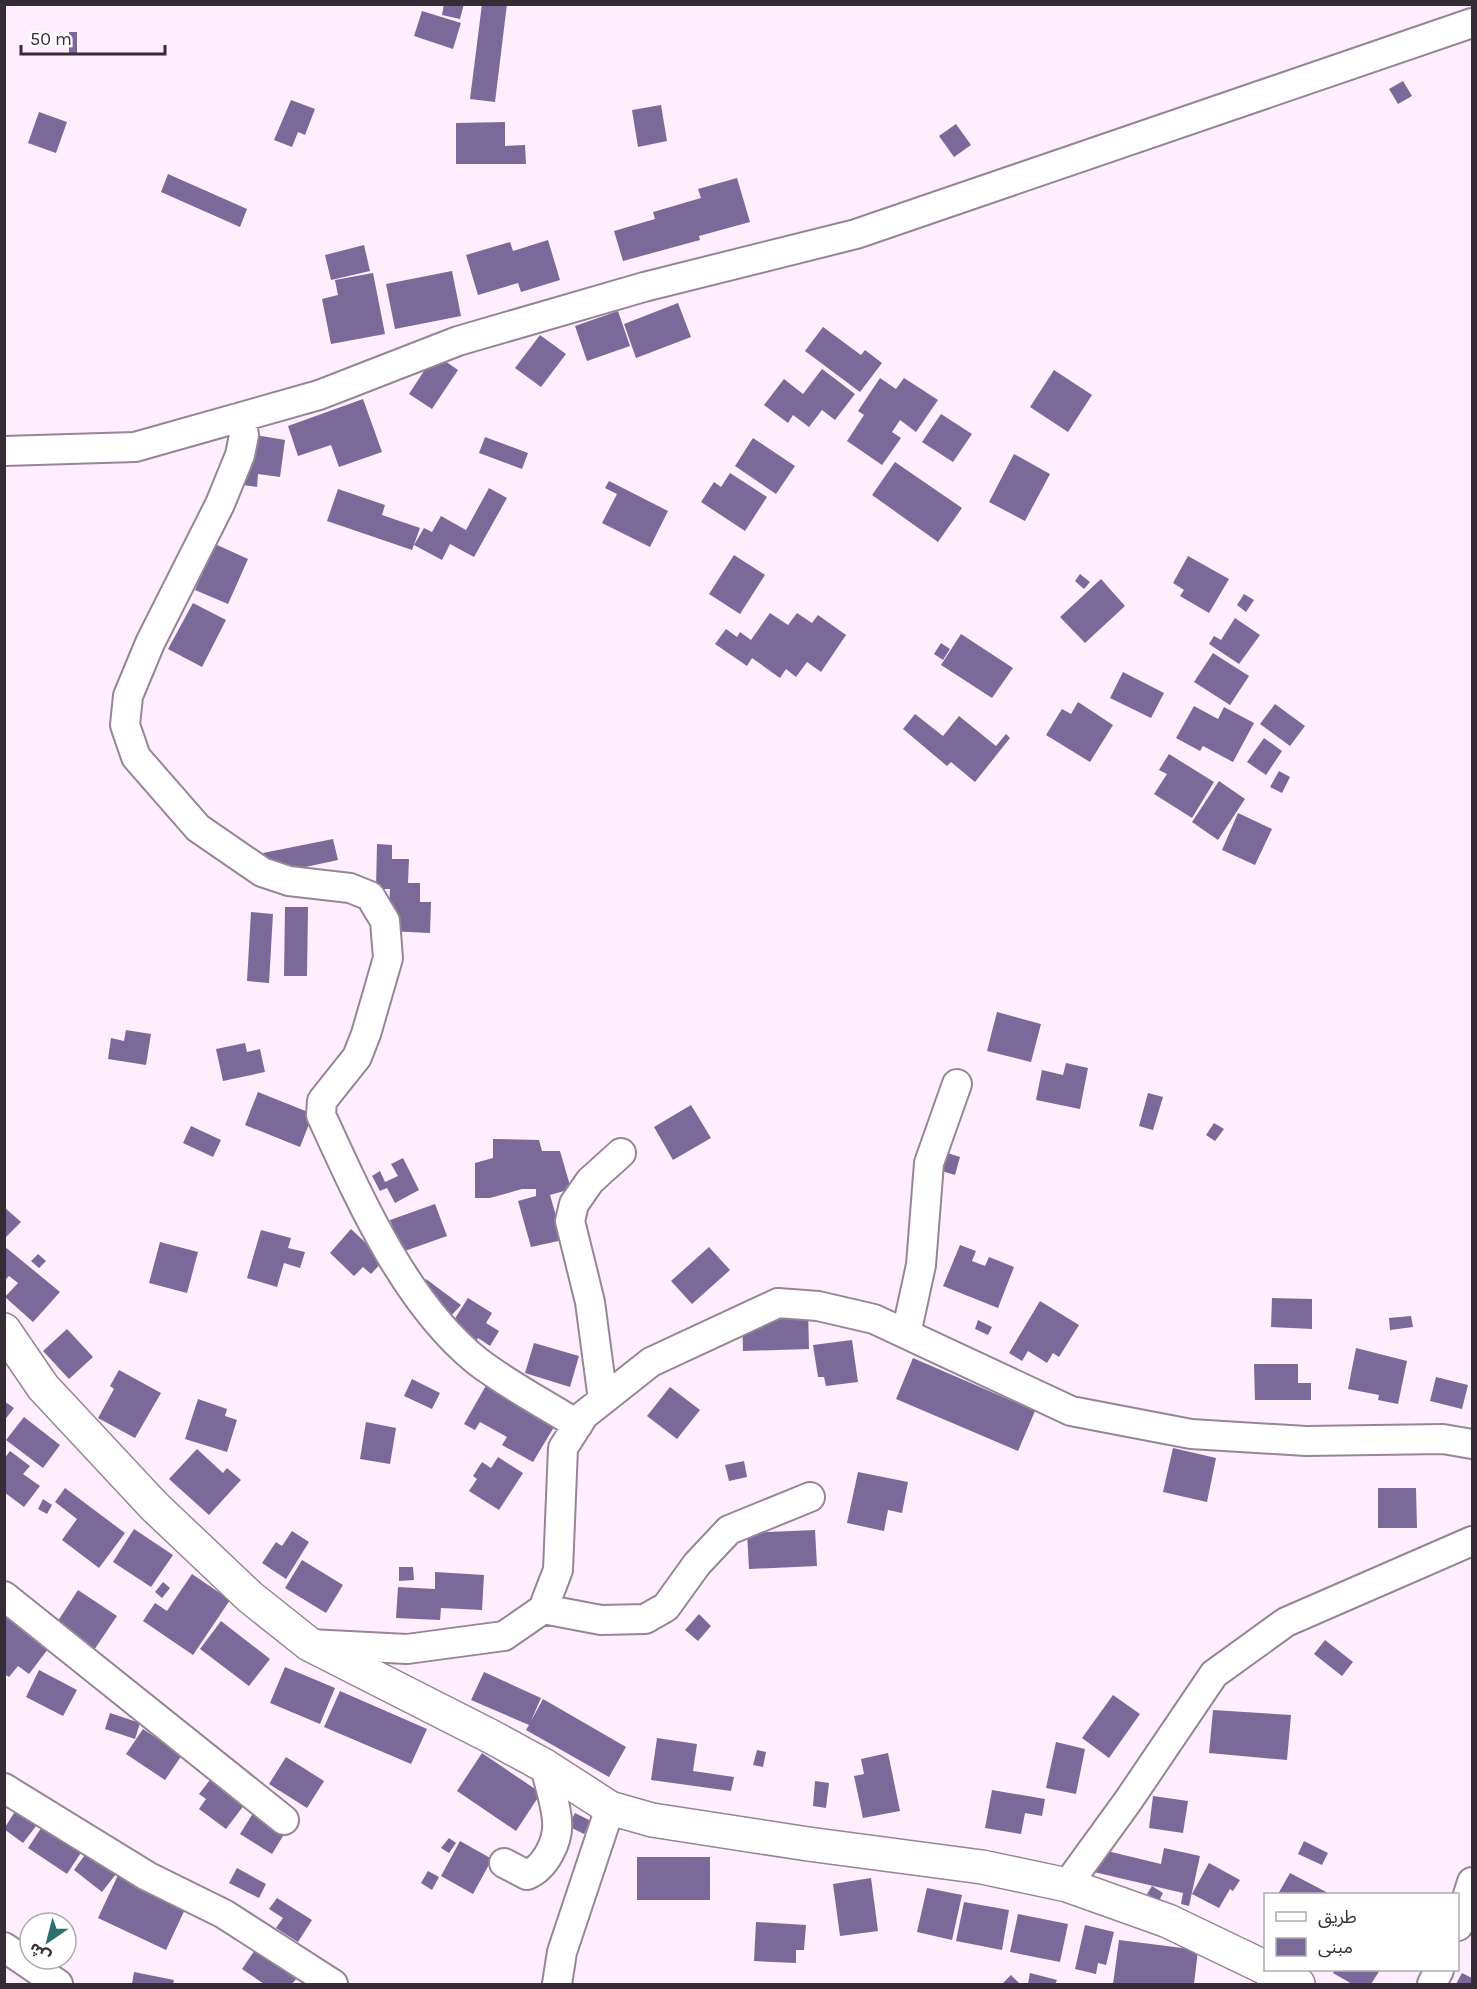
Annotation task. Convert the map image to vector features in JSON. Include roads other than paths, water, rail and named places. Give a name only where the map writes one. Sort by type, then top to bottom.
[{"type":"main road","points":[[4,1330],[43,1387],[154,1506],[250,1597],[309,1644],[545,1766],[610,1809],[652,1820],[982,1867],[1067,1885],[1168,1921],[1277,1979]]},
{"type":"street","points":[[4,451],[135,447],[318,395],[458,341],[644,287],[856,234],[1473,23]]},
{"type":"street","points":[[241,417],[244,435],[228,484],[150,643],[128,696],[125,724],[136,758],[198,828],[262,872],[289,881],[350,888],[370,896],[385,921],[387,958],[357,1057],[322,1101],[321,1115],[369,1221],[436,1321],[477,1361],[578,1425]]},
{"type":"street","points":[[906,1334],[921,1265],[929,1163],[957,1084]]},
{"type":"street","points":[[603,1400],[590,1302],[570,1221],[574,1204],[590,1180],[621,1153]]},
{"type":"street","points":[[309,1644],[407,1649],[504,1635],[543,1609],[558,1570],[563,1448],[584,1415],[651,1362],[778,1303],[818,1306],[874,1319],[1071,1411],[1191,1434],[1306,1441],[1443,1439],[1473,1444]]},
{"type":"street","points":[[543,1609],[601,1620],[645,1619],[666,1607],[697,1564],[729,1530],[810,1497]]},
{"type":"street","points":[[1067,1885],[1128,1801],[1214,1674],[1286,1622],[1473,1541]]},
{"type":"street","points":[[4,1596],[284,1820]]},
{"type":"street","points":[[504,1863],[527,1875],[537,1871],[555,1841],[557,1822],[545,1766]]},
{"type":"street","points":[[4,1788],[147,1876],[224,1914],[333,1984]]},
{"type":"street","points":[[557,1984],[562,1952],[610,1809]]},
{"type":"street","points":[[1459,1923],[1473,1882]]},
{"type":"street","points":[[4,1947],[58,1984]]}]
